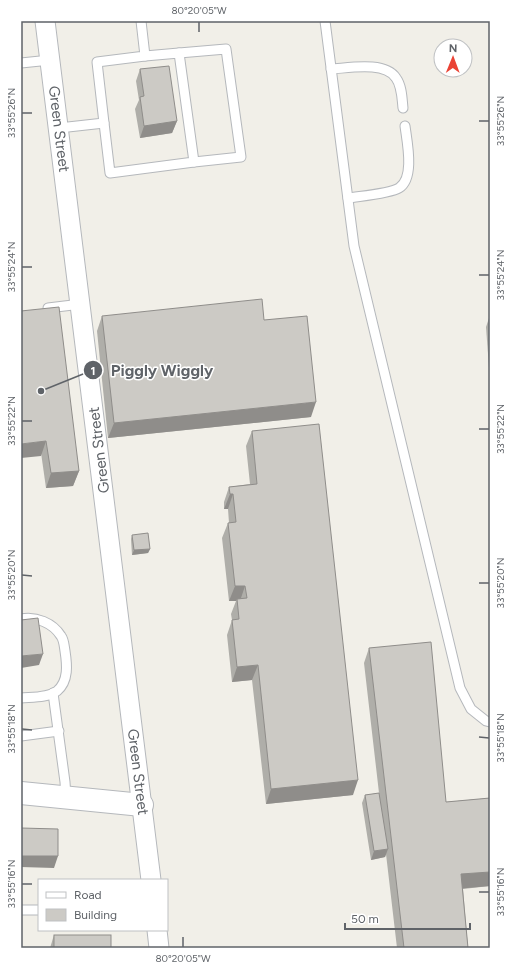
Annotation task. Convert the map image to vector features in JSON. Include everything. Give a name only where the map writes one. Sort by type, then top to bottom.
[{"type":"street","name":"Green Street","points":[[46,21],[151,879]]},
{"type":"street","points":[[21,793],[142,805]]},
{"type":"street","points":[[157,931],[159,948]]},
{"type":"lane","points":[[141,21],[145,56]]},
{"type":"lane","points":[[325,21],[354,246],[460,688],[471,709],[486,721],[490,722]]},
{"type":"lane","points":[[226,49],[241,158],[194,162],[110,173],[97,62],[179,53],[226,49]]},
{"type":"lane","points":[[179,53],[194,162]]},
{"type":"lane","points":[[21,63],[50,60]]},
{"type":"lane","points":[[331,69],[368,66],[390,71],[397,79],[401,90],[403,108]]},
{"type":"lane","points":[[59,128],[104,123]]},
{"type":"lane","points":[[348,198],[388,192],[400,187],[407,178],[410,157],[405,126]]},
{"type":"lane","points":[[37,309],[81,304]]},
{"type":"lane","points":[[21,619],[33,619],[48,623],[54,627],[64,641],[66,664],[64,680],[61,687],[56,692],[48,695],[21,698]]},
{"type":"lane","points":[[53,693],[59,731],[66,798]]},
{"type":"lane","points":[[21,736],[59,731]]},
{"type":"lane","points":[[21,910],[38,910]]},
{"type":"building","points":[[169,66],[177,121],[144,126],[140,97],[144,96],[140,69]]},
{"type":"building","points":[[262,299],[264,320],[307,316],[316,402],[114,423],[102,316]]},
{"type":"building","points":[[59,307],[79,471],[51,473],[46,441],[21,444],[21,311]]},
{"type":"building","points":[[319,424],[358,780],[271,789],[258,665],[237,667],[232,620],[239,619],[237,599],[247,598],[245,586],[235,586],[228,523],[236,522],[233,494],[230,494],[229,487],[257,484],[252,431]]},
{"type":"building","points":[[148,533],[150,549],[134,550],[132,535]]},
{"type":"building","points":[[38,618],[43,654],[21,656],[21,620]]},
{"type":"building","points":[[431,642],[446,802],[490,798],[490,872],[461,874],[468,948],[404,948],[369,648]]},
{"type":"building","points":[[379,793],[388,849],[374,851],[365,795]]},
{"type":"building","points":[[21,828],[58,829],[58,856],[21,856]]},
{"type":"building","points":[[54,935],[111,935],[111,948],[54,948]]},
{"type":"place","name":"Piggly Wiggly","points":[[41,391]]}]
